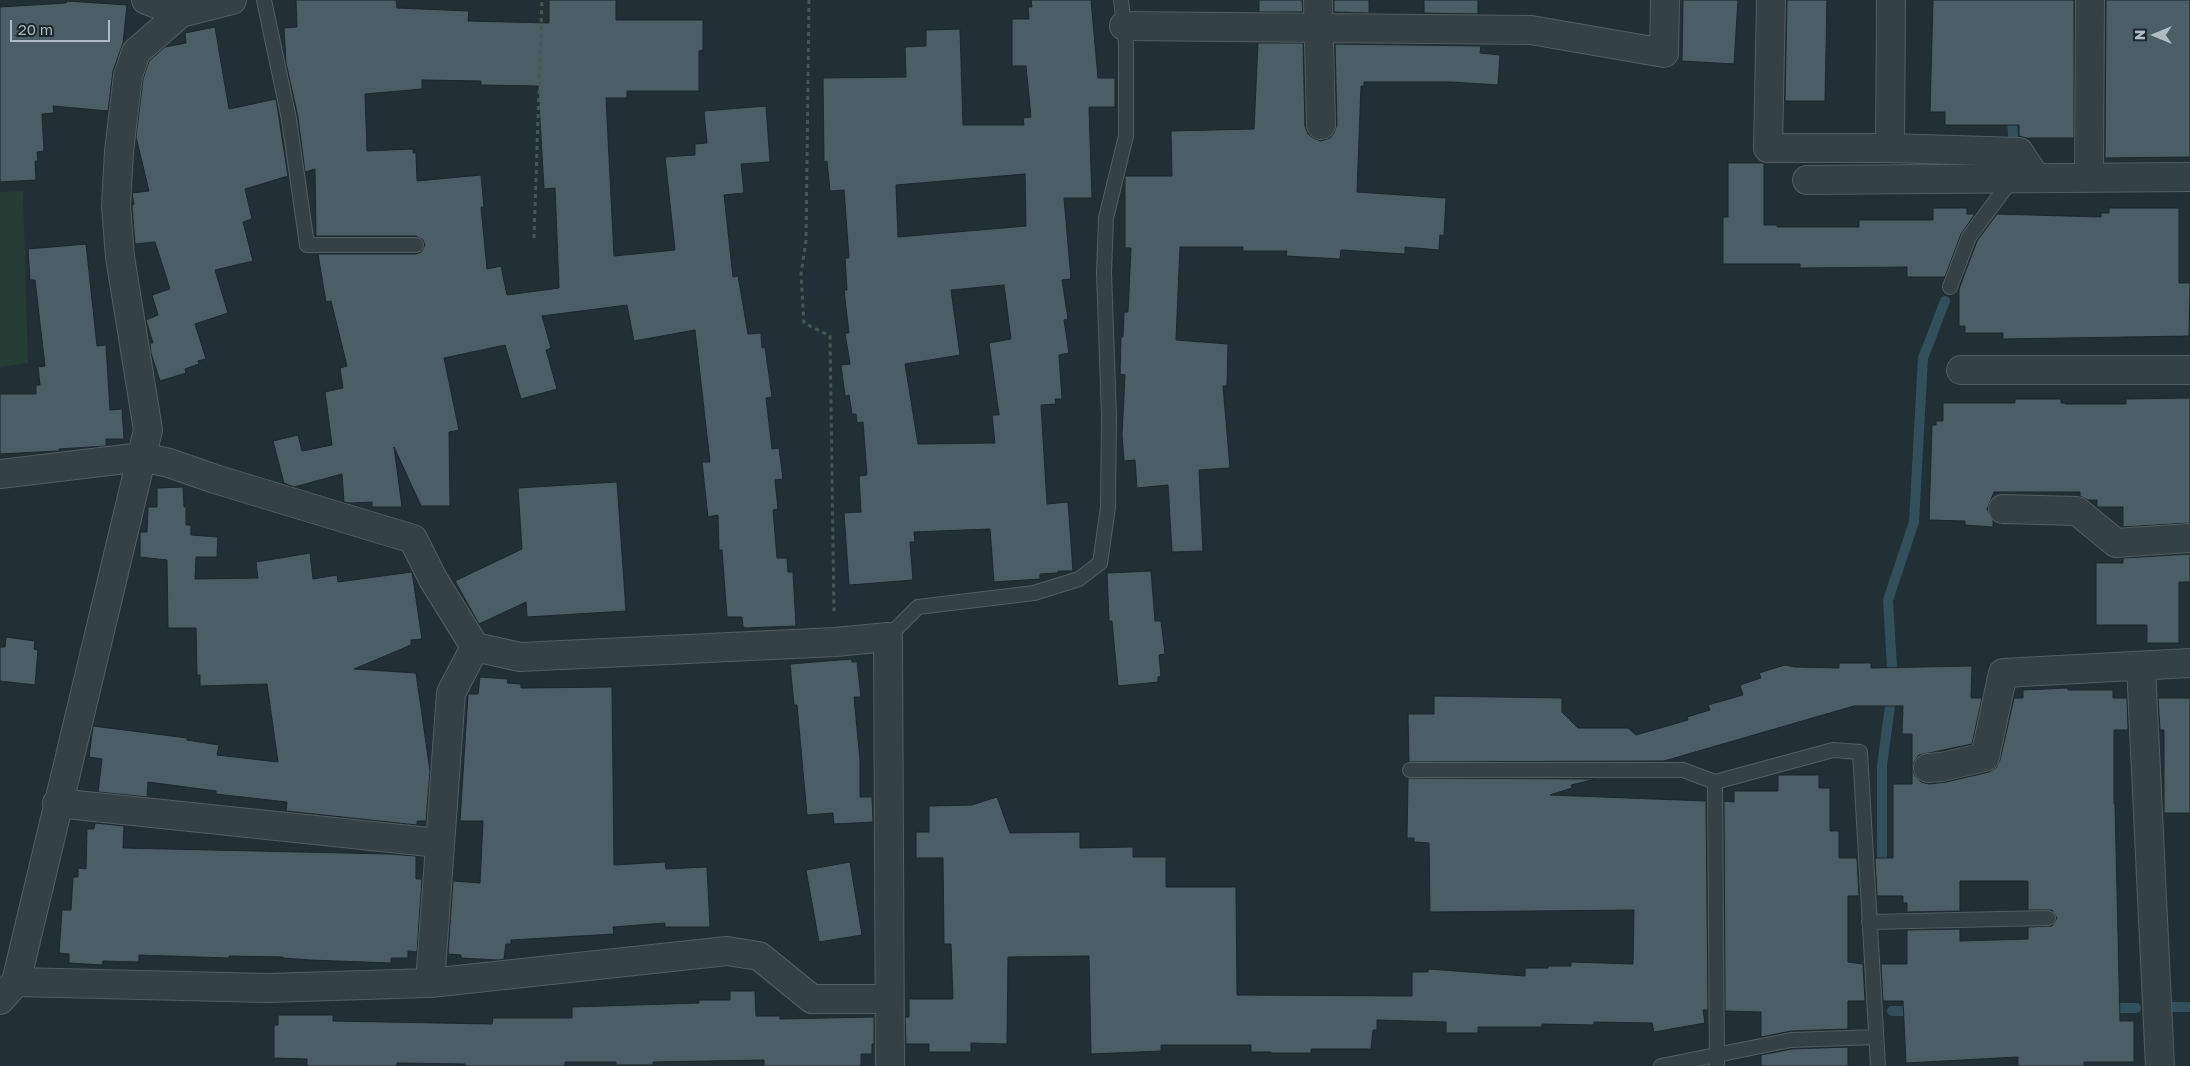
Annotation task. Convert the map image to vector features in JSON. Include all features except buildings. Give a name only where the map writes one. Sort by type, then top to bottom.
[{"type":"street","points":[[146,0],[181,13]]},
{"type":"street","points":[[232,0],[181,13],[136,52],[128,76],[119,151],[116,206],[120,257],[148,430],[57,803],[8,991],[267,988],[430,983],[727,951],[759,956],[812,999],[889,999]]},
{"type":"street","points":[[1318,0],[1321,125]]},
{"type":"street","points":[[1122,13],[1318,27],[1531,30],[1664,53],[1665,0]]},
{"type":"street","points":[[1771,0],[1768,148],[1890,148],[2019,152],[2024,179]]},
{"type":"street","points":[[1890,148],[1892,0]]},
{"type":"street","points":[[2089,178],[2090,0]]},
{"type":"street","points":[[1808,180],[1916,191],[2024,179],[2190,177]]},
{"type":"street","points":[[1961,370],[2190,370]]},
{"type":"street","points":[[0,474],[142,457],[169,463],[413,539],[433,579],[475,647],[520,658],[835,642],[888,637],[890,1066]]},
{"type":"street","points":[[2003,509],[2077,511],[2116,543],[2190,538]]},
{"type":"street","points":[[430,983],[439,843],[452,693],[475,647]]},
{"type":"street","points":[[1928,768],[1942,768],[1984,758],[2003,673],[2190,663]]},
{"type":"street","points":[[2140,666],[2160,1066]]},
{"type":"street","points":[[57,803],[439,843]]},
{"type":"lane","points":[[264,0],[289,119],[307,245],[416,245]]},
{"type":"lane","points":[[888,637],[918,607],[1034,593],[1079,579],[1100,563],[1108,507],[1109,416],[1104,272],[1106,218],[1126,136],[1126,42],[1122,13]]},
{"type":"lane","points":[[1950,287],[1969,237],[2024,179]]},
{"type":"lane","points":[[1410,770],[1683,770],[1715,782],[1833,750],[1860,752],[1878,1066]]},
{"type":"lane","points":[[1715,782],[1717,1061]]},
{"type":"lane","points":[[1869,922],[2048,918]]},
{"type":"lane","points":[[1662,1066],[1717,1061],[1792,1040],[1876,1037]]},
{"type":"path","points":[[534,238],[542,0]]},
{"type":"path","points":[[809,0],[806,241],[801,274],[804,323],[830,336],[835,642]]},
{"type":"green space","points":[[23,191],[28,363],[0,367],[0,192]]},
{"type":"waterway","points":[[2012,113],[2013,137]]},
{"type":"waterway","points":[[1882,870],[1882,765],[1893,684],[1888,600],[1914,522],[1923,358],[1945,301]]},
{"type":"waterway","points":[[2170,1007],[2190,1007]]},
{"type":"waterway","points":[[2107,1008],[2136,1008]]},
{"type":"waterway","points":[[1892,1011],[1915,1011]]}]
